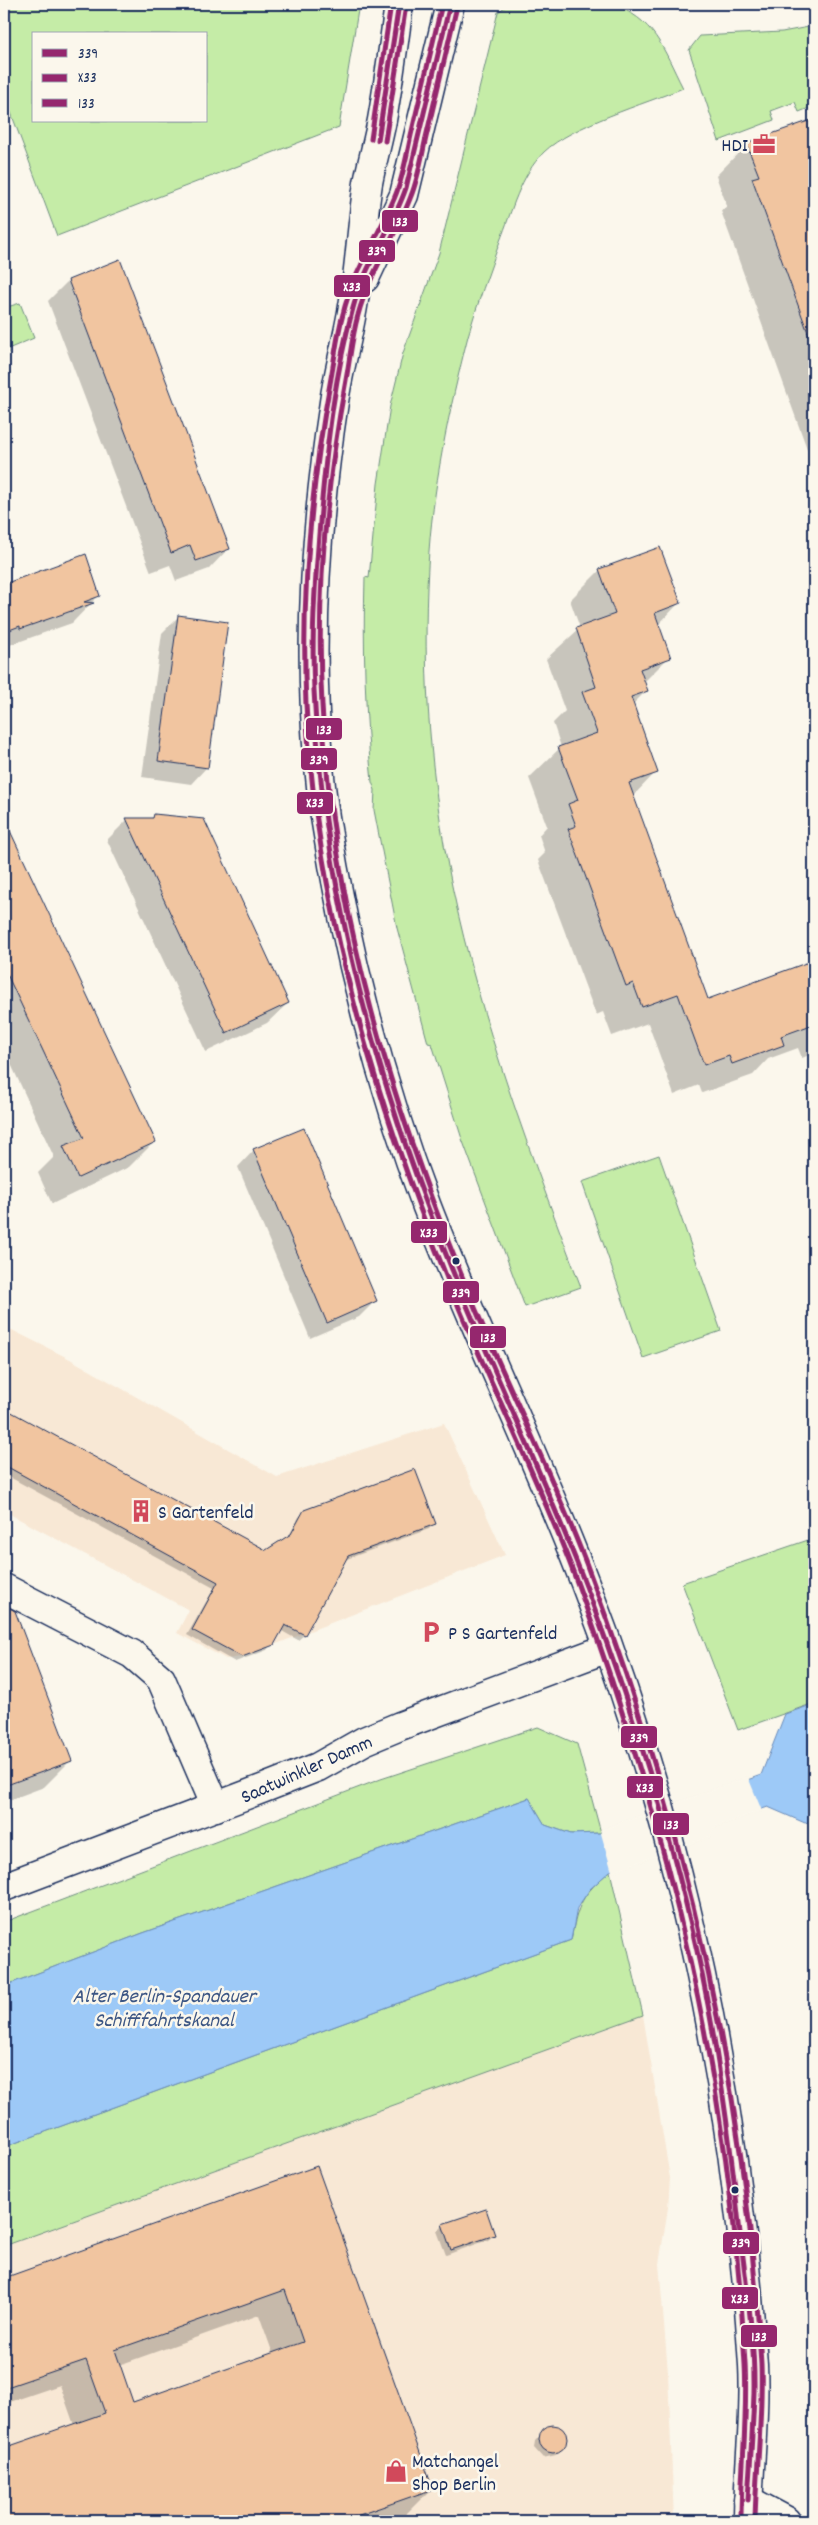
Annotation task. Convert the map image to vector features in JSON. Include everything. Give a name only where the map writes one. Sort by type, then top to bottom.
[{"type":"main road","points":[[399,4],[382,120],[369,181],[354,300],[334,398],[325,472],[314,615],[314,707],[324,810],[339,898],[372,1035],[424,1198],[467,1308],[572,1550],[608,1648],[645,1761],[680,1883],[711,2019],[736,2190],[753,2373],[748,2510],[787,2521]]},
{"type":"main road","points":[[354,300],[404,195],[450,4]]},
{"type":"main road","points":[[4,1588],[132,1654],[161,1679],[216,1807]]},
{"type":"main road","name":"Saatwinkler Damm","points":[[4,1888],[318,1767],[364,1741],[400,1726],[608,1648]]},
{"type":"shaded area","points":[[4,1326],[70,1359],[277,1477],[444,1423],[505,1555],[242,1657],[226,1659],[177,1633],[189,1610],[4,1511]]},
{"type":"shaded area","points":[[643,2015],[670,2178],[668,2208],[659,2264],[668,2372],[674,2521],[4,2521],[4,2246]]},
{"type":"green space","points":[[4,4],[359,4],[339,127],[57,236],[4,94]]},
{"type":"green space","points":[[509,4],[610,4],[625,10],[648,26],[663,48],[683,88],[590,124],[572,133],[556,142],[544,152],[529,172],[513,206],[483,288],[468,336],[448,421],[433,509],[426,607],[427,687],[433,767],[444,846],[464,937],[492,1039],[526,1139],[581,1287],[525,1307],[462,1139],[432,1044],[428,1043],[397,928],[374,810],[375,790],[372,782],[364,654],[365,577],[369,578],[378,484],[390,406],[403,353],[439,253],[498,12]]},
{"type":"green space","points":[[814,26],[814,106],[799,112],[795,102],[771,111],[774,120],[719,141],[689,50],[700,36],[782,32]]},
{"type":"green space","points":[[20,303],[34,338],[8,349],[8,353],[4,358],[4,308]]},
{"type":"green space","points":[[659,1155],[721,1331],[643,1358],[582,1182]]},
{"type":"green space","points":[[814,1538],[814,1703],[738,1730],[682,1583]]},
{"type":"green space","points":[[538,1727],[577,1744],[601,1833],[571,1834],[545,1825],[529,1798],[143,1933],[4,1986],[4,1922],[381,1779]]},
{"type":"green space","points":[[610,1871],[643,2015],[4,2246],[4,2147],[571,1940],[579,1908],[587,1894]]},
{"type":"water","name":"Alter Berlin-Spandauer Schifffahrtskanal","points":[[814,1704],[814,1820],[805,1823],[768,1807],[714,1825],[709,1835],[610,1871],[590,1889],[577,1908],[571,1940],[4,2147],[4,1986],[143,1933],[529,1798],[545,1825],[571,1834],[601,1833],[761,1775],[785,1714]]},
{"type":"pier","points":[[748,1777],[762,1811],[715,1827],[710,1837],[612,1872],[600,1830]]},
{"type":"building","points":[[814,119],[814,340],[811,341],[752,178],[759,176],[746,143]]},
{"type":"building","points":[[120,259],[230,549],[196,561],[190,545],[171,553],[68,280]]},
{"type":"building","points":[[660,547],[681,603],[655,613],[671,658],[640,669],[648,691],[631,697],[658,773],[629,783],[708,999],[814,960],[814,1024],[781,1036],[784,1045],[732,1064],[729,1056],[704,1065],[678,994],[642,1007],[633,983],[626,986],[568,829],[576,826],[568,804],[578,800],[558,747],[597,733],[582,692],[596,687],[576,628],[615,614],[599,569]]},
{"type":"building","points":[[86,554],[100,596],[84,602],[94,603],[20,629],[20,626],[4,632],[4,584]]},
{"type":"building","points":[[178,615],[228,622],[208,768],[158,761]]},
{"type":"building","points":[[154,814],[204,819],[289,1003],[226,1033],[126,818],[153,818]]},
{"type":"building","points":[[4,818],[156,1142],[78,1178],[63,1146],[84,1138],[4,968]]},
{"type":"building","points":[[304,1128],[377,1301],[327,1323],[253,1149]]},
{"type":"building","points":[[4,1408],[266,1550],[291,1534],[304,1510],[415,1469],[436,1524],[348,1556],[305,1635],[285,1625],[274,1645],[242,1657],[192,1630],[218,1582],[4,1465]]},
{"type":"building","points":[[4,1605],[15,1611],[72,1761],[4,1786]]},
{"type":"building","points":[[317,2166],[433,2489],[342,2521],[4,2521],[4,2448],[105,2413],[86,2360],[4,2388],[4,2278]],"holes":[[[285,2290],[303,2342],[133,2402],[115,2350]]]},
{"type":"building","points":[[486,2209],[495,2235],[451,2250],[442,2224]]},
{"type":"building","points":[[553,2425],[563,2429],[567,2439],[563,2449],[553,2453],[543,2449],[539,2439],[543,2429]]},
{"type":"transit line","name":"133","points":[[371,139],[391,4]]},
{"type":"transit line","name":"339","points":[[378,140],[399,4]]},
{"type":"transit line","name":"X33","points":[[442,4],[399,186],[390,209],[347,298],[339,330],[324,418],[313,499],[306,581],[306,704],[312,782],[323,860],[338,937],[379,1089],[431,1237],[460,1310],[547,1507],[574,1574],[608,1670],[667,1864],[690,1962],[710,2061],[726,2161],[738,2262],[746,2384],[741,2521]]},
{"type":"transit line","name":"339","points":[[450,4],[406,188],[358,292],[341,358],[323,485],[314,600],[313,668],[319,760],[339,900],[354,970],[393,1106],[415,1173],[458,1284],[572,1549],[589,1594],[653,1782],[691,1926],[719,2067],[749,2308],[754,2392],[748,2500]]},
{"type":"transit line","name":"X33","points":[[385,141],[406,5]]},
{"type":"transit line","name":"133","points":[[457,6],[414,188],[398,226],[369,284],[358,315],[339,420],[324,542],[320,624],[322,705],[328,783],[339,861],[354,938],[372,1014],[394,1090],[447,1238],[476,1310],[560,1499],[586,1563],[621,1660],[653,1758],[705,1957],[725,2057],[741,2159],[753,2261],[761,2364],[755,2521]]},
{"type":"place","name":"HDI","points":[[764,144]]},
{"type":"place","name":"S Gartenfeld","points":[[141,1511]]},
{"type":"place","name":"P S Gartenfeld","points":[[431,1632]]},
{"type":"place","name":"Matchangel Shop Berlin","points":[[396,2471]]}]
